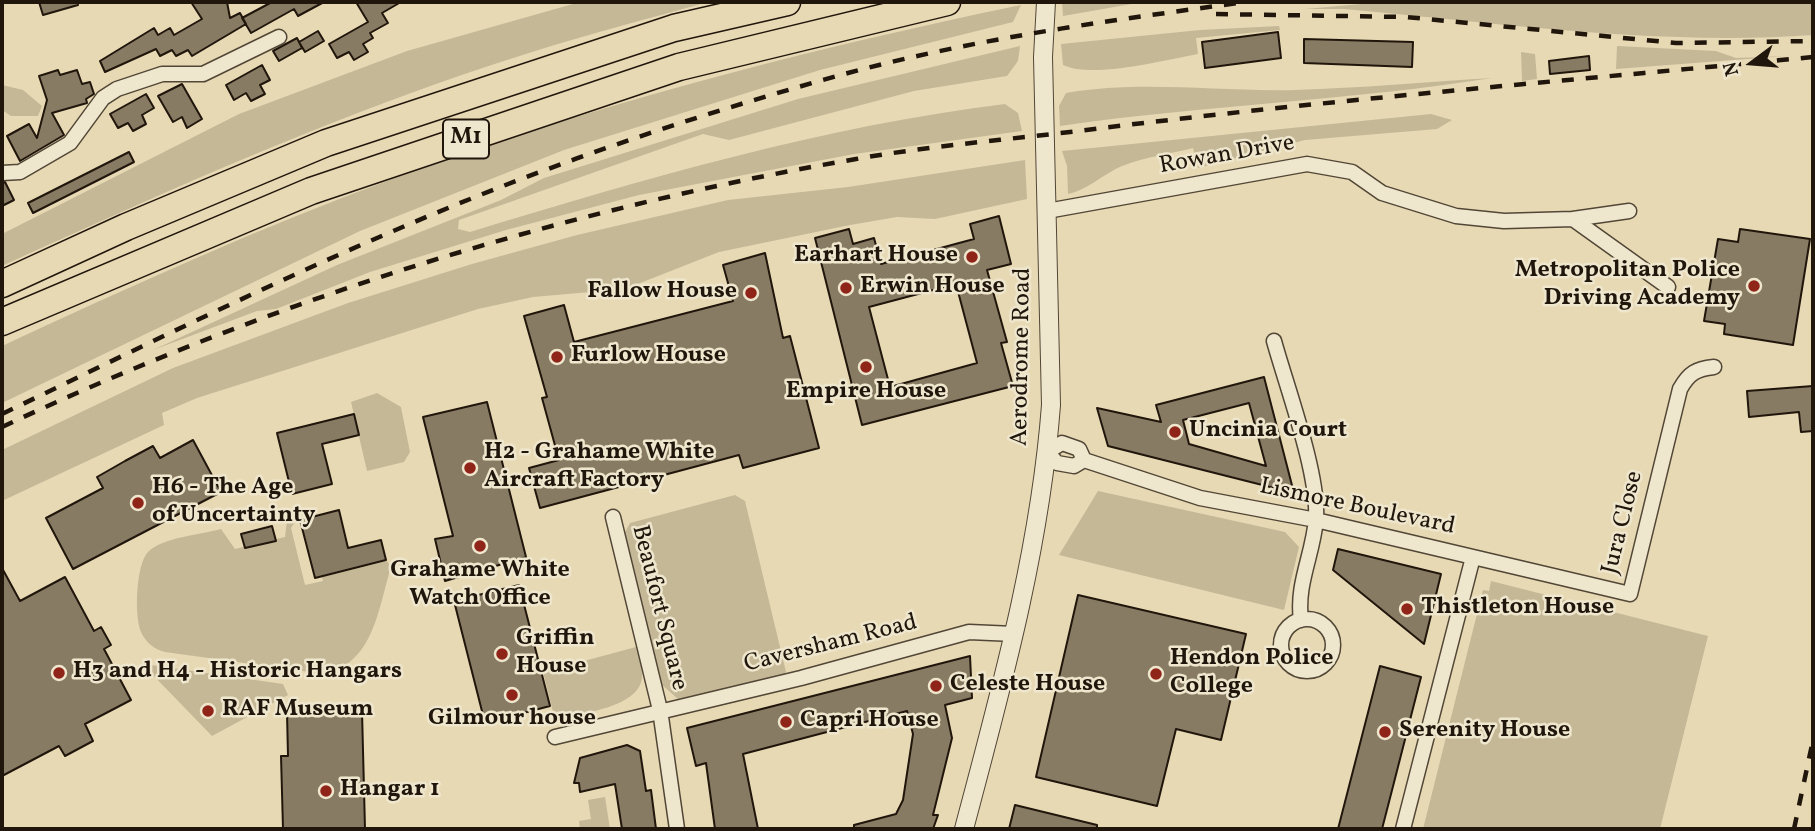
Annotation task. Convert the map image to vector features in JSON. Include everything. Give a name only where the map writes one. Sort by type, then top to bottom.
[{"type":"highway","name":"M1","points":[[2,285],[126,226],[326,144],[674,28],[787,2]]},
{"type":"highway","name":"M1","points":[[2,322],[337,182],[679,67],[947,2]]},
{"type":"street","name":"Aerodrome Road","points":[[964,829],[1014,634],[1035,535],[1047,452],[1051,405],[1043,57],[1046,2]]},
{"type":"street","points":[[2,173],[20,172],[70,144],[103,98],[117,89],[162,74],[203,74],[279,37]]},
{"type":"street","name":"Rowan Drive","points":[[1047,211],[1307,164],[1352,172],[1382,192],[1456,216],[1504,222],[1573,219],[1629,211]]},
{"type":"street","points":[[1573,219],[1668,287]]},
{"type":"street","points":[[1275,341],[1314,485],[1316,520],[1298,597],[1301,620]]},
{"type":"street","name":"Jura Close","points":[[1473,557],[1630,594],[1680,389],[1686,377],[1696,369],[1714,367]]},
{"type":"street","name":"Lismore Boulevard","points":[[1047,452],[1061,464],[1074,466],[1084,460],[1200,498],[1316,520],[1473,557],[1403,829]]},
{"type":"street","name":"Beaufort Square","points":[[613,517],[660,710],[677,829]]},
{"type":"street","name":"Caversham Road","points":[[555,737],[801,678],[969,632],[1014,634]]},
{"type":"shaded area","points":[[580,2],[708,2],[551,46],[328,124],[196,179],[2,266],[2,234],[239,114],[407,51]]},
{"type":"shaded area","points":[[1062,2],[1143,2],[1063,16]]},
{"type":"shaded area","points":[[1384,2],[1813,2],[1813,35],[1695,38],[1578,31],[1344,9],[1305,9]]},
{"type":"shaded area","points":[[1021,5],[1013,22],[820,70],[564,150],[360,231],[2,403],[2,346],[295,216],[471,151],[626,102],[783,59]]},
{"type":"shaded area","points":[[1279,26],[1280,30],[1196,38],[1198,54],[1148,64],[1092,70],[1063,65],[1061,44],[1200,30]]},
{"type":"shaded area","points":[[1020,46],[1018,61],[1007,76],[914,91],[729,140],[703,134],[459,220],[458,229],[470,232],[735,156],[937,114],[1005,104],[1018,113],[1022,131],[854,154],[639,195],[506,230],[370,272],[276,309],[257,311],[153,350],[337,265],[501,200],[544,178],[798,99]]},
{"type":"shaded area","points":[[1617,46],[1716,51],[1736,58],[1786,56],[1616,69]]},
{"type":"shaded area","points":[[1521,52],[1535,54],[1537,79],[1522,81]]},
{"type":"shaded area","points":[[1492,78],[1060,126],[1059,106],[1066,93],[1095,89],[1152,87],[1295,90]]},
{"type":"shaded area","points":[[2,85],[23,90],[42,106],[38,116],[11,116],[2,110]]},
{"type":"shaded area","points":[[1431,114],[1452,120],[1437,129],[1305,140],[1198,168],[1193,148],[1130,163],[1068,194],[1067,166],[1062,151]]},
{"type":"shaded area","points":[[1025,160],[1027,199],[935,219],[897,217],[850,225],[719,252],[625,289],[533,297],[478,309],[197,398],[162,413],[164,425],[2,501],[2,450],[173,368],[348,303],[577,235],[728,200],[848,187]]},
{"type":"shaded area","points":[[377,393],[401,407],[410,452],[404,462],[367,471],[351,402]]},
{"type":"shaded area","points":[[1098,491],[1285,532],[1299,547],[1284,610],[1059,555]]},
{"type":"shaded area","points":[[735,495],[745,501],[786,672],[782,677],[678,699],[661,684],[624,534],[630,523]]},
{"type":"shaded area","points":[[298,510],[299,516],[291,528],[305,585],[323,581],[322,577],[387,561],[391,567],[371,632],[354,659],[341,668],[324,674],[165,652],[148,642],[141,632],[137,603],[141,567],[148,552],[172,540],[221,529],[235,549],[285,537],[288,512]]},
{"type":"shaded area","points":[[1491,581],[1708,636],[1660,829],[1423,829],[1483,590],[1489,591]]},
{"type":"shaded area","points":[[636,647],[642,674],[640,685],[633,695],[608,707],[555,720],[543,672]]},
{"type":"shaded area","points":[[151,665],[283,684],[288,695],[212,736],[149,671]]},
{"type":"shaded area","points":[[605,797],[610,829],[580,829],[579,821],[591,819],[588,800]]},
{"type":"building","points":[[39,2],[77,2],[78,5],[43,15]]},
{"type":"building","points":[[191,2],[227,2],[230,18],[240,13],[246,24],[192,56],[188,50],[176,56],[172,50],[160,56],[156,49],[105,72],[100,61],[154,28],[158,35],[170,28],[174,35],[202,19]]},
{"type":"building","points":[[272,2],[324,2],[298,16],[294,9],[251,33],[242,18]]},
{"type":"building","points":[[356,2],[401,2],[382,13],[388,23],[370,33],[373,38],[363,44],[368,52],[354,60],[349,52],[337,58],[329,44],[368,22]]},
{"type":"building","points":[[318,31],[324,41],[305,52],[299,42]]},
{"type":"building","points":[[1278,32],[1281,58],[1205,68],[1202,42]]},
{"type":"building","points":[[297,38],[302,48],[279,61],[273,51]]},
{"type":"building","points":[[1304,39],[1413,42],[1412,67],[1304,63]]},
{"type":"building","points":[[1589,56],[1590,70],[1550,74],[1549,61]]},
{"type":"building","points":[[262,65],[270,80],[260,85],[265,94],[251,101],[246,93],[234,100],[226,85]]},
{"type":"building","points":[[58,70],[60,75],[77,70],[82,84],[90,82],[94,94],[86,99],[87,103],[52,113],[64,135],[20,161],[7,136],[29,124],[37,138],[47,100],[39,76]]},
{"type":"building","points":[[182,84],[202,119],[187,128],[182,117],[173,122],[158,96]]},
{"type":"building","points":[[146,94],[154,108],[142,115],[146,124],[133,131],[128,123],[118,128],[110,114]]},
{"type":"building","points":[[129,152],[134,162],[33,213],[28,203]]},
{"type":"building","points":[[5,182],[14,200],[2,206],[2,183]]},
{"type":"building","points":[[999,216],[1011,264],[987,270],[1007,342],[1001,343],[1013,386],[862,425],[815,238],[849,229],[853,244],[874,238],[881,264],[974,239],[970,224]],"holes":[[[956,284],[977,363],[890,387],[869,307]]]},
{"type":"building","points":[[1740,229],[1810,239],[1793,345],[1724,334],[1725,324],[1704,321],[1718,239],[1738,242]]},
{"type":"building","points":[[765,253],[783,338],[790,336],[819,448],[743,468],[739,455],[540,508],[529,468],[559,460],[542,398],[547,397],[524,316],[564,305],[574,342],[733,301],[723,265]]},
{"type":"building","name":"Uncinia Court","points":[[1264,377],[1294,493],[1108,446],[1097,408],[1161,422],[1156,405]],"holes":[[[1249,403],[1266,466],[1189,444],[1183,420]]]},
{"type":"building","points":[[1813,386],[1813,431],[1801,432],[1799,412],[1749,417],[1747,391]]},
{"type":"building","name":"H2 - Grahame White Aircraft Factory","points":[[487,402],[526,557],[445,581],[435,539],[453,536],[423,417]]},
{"type":"building","points":[[354,414],[359,435],[322,444],[332,484],[292,494],[277,433]]},
{"type":"building","name":"H6 - The Age of Uncertainty","points":[[193,440],[221,492],[73,569],[46,518],[103,488],[97,477],[153,446],[160,458]]},
{"type":"building","points":[[339,510],[348,548],[381,540],[386,560],[315,578],[300,520]]},
{"type":"building","points":[[272,526],[276,541],[245,548],[241,534]]},
{"type":"building","name":"Thistleton House","points":[[1338,549],[1441,574],[1424,644],[1333,570]]},
{"type":"building","name":"H3 and H4 - Historic Hangars","points":[[2,568],[20,601],[65,577],[94,631],[101,627],[111,645],[104,649],[131,700],[85,724],[93,741],[65,756],[59,746],[2,776]]},
{"type":"building","points":[[519,585],[550,706],[485,723],[454,601]]},
{"type":"building","points":[[1078,595],[1246,634],[1221,740],[1176,729],[1157,806],[1036,777]]},
{"type":"building","points":[[970,656],[972,698],[945,705],[952,738],[933,815],[938,815],[933,829],[854,829],[854,825],[896,814],[903,800],[913,734],[907,711],[743,754],[758,829],[715,829],[706,763],[696,766],[687,728]]},
{"type":"building","name":"Serenity House","points":[[1380,666],[1421,677],[1390,798],[1382,829],[1338,829]]},
{"type":"building","name":"Hangar 1","points":[[353,708],[353,712],[362,711],[365,829],[283,829],[281,756],[288,756],[287,713],[340,712],[340,709]]},
{"type":"building","points":[[627,745],[640,751],[646,791],[651,790],[656,829],[622,829],[615,784],[580,792],[579,783],[574,783],[580,758]]},
{"type":"building","points":[[1015,805],[1097,825],[1097,829],[1009,829]]},
{"type":"railway","points":[[2,414],[248,296],[398,229],[508,184],[677,124],[848,73],[946,50],[1096,23],[1246,2]]},
{"type":"railway","points":[[1216,14],[1406,17],[1676,43],[1813,41]]},
{"type":"railway","points":[[2,427],[104,381],[208,339],[420,264],[527,233],[745,180],[911,150],[1170,120],[1813,57]]},
{"type":"railway","points":[[1794,829],[1813,740]]},
{"type":"place","name":"Earhart House","points":[[972,257]]},
{"type":"place","name":"Metropolitan Police Driving Academy","points":[[1754,286]]},
{"type":"place","name":"Erwin House","points":[[846,288]]},
{"type":"place","name":"Fallow House","points":[[751,293]]},
{"type":"place","name":"Furlow House","points":[[557,357]]},
{"type":"place","name":"Empire House","points":[[866,367]]},
{"type":"place","name":"Uncinia Court","points":[[1175,432]]},
{"type":"place","name":"H2 - Grahame White Aircraft Factory","points":[[470,468]]},
{"type":"place","name":"H6 - The Age of Uncertainty","points":[[138,503]]},
{"type":"place","name":"Grahame White Watch Office","points":[[480,546]]},
{"type":"place","name":"Thistleton House","points":[[1407,609]]},
{"type":"place","name":"Griffin House","points":[[502,654]]},
{"type":"place","name":"H3 and H4 - Historic Hangars","points":[[59,673]]},
{"type":"place","name":"Hendon Police College","points":[[1156,674]]},
{"type":"place","name":"Celeste House","points":[[936,686]]},
{"type":"place","name":"Gilmour house","points":[[512,695]]},
{"type":"place","name":"RAF Museum","points":[[208,711]]},
{"type":"place","name":"Capri House","points":[[786,722]]},
{"type":"place","name":"Serenity House","points":[[1385,732]]},
{"type":"place","name":"Hangar 1","points":[[326,791]]}]
